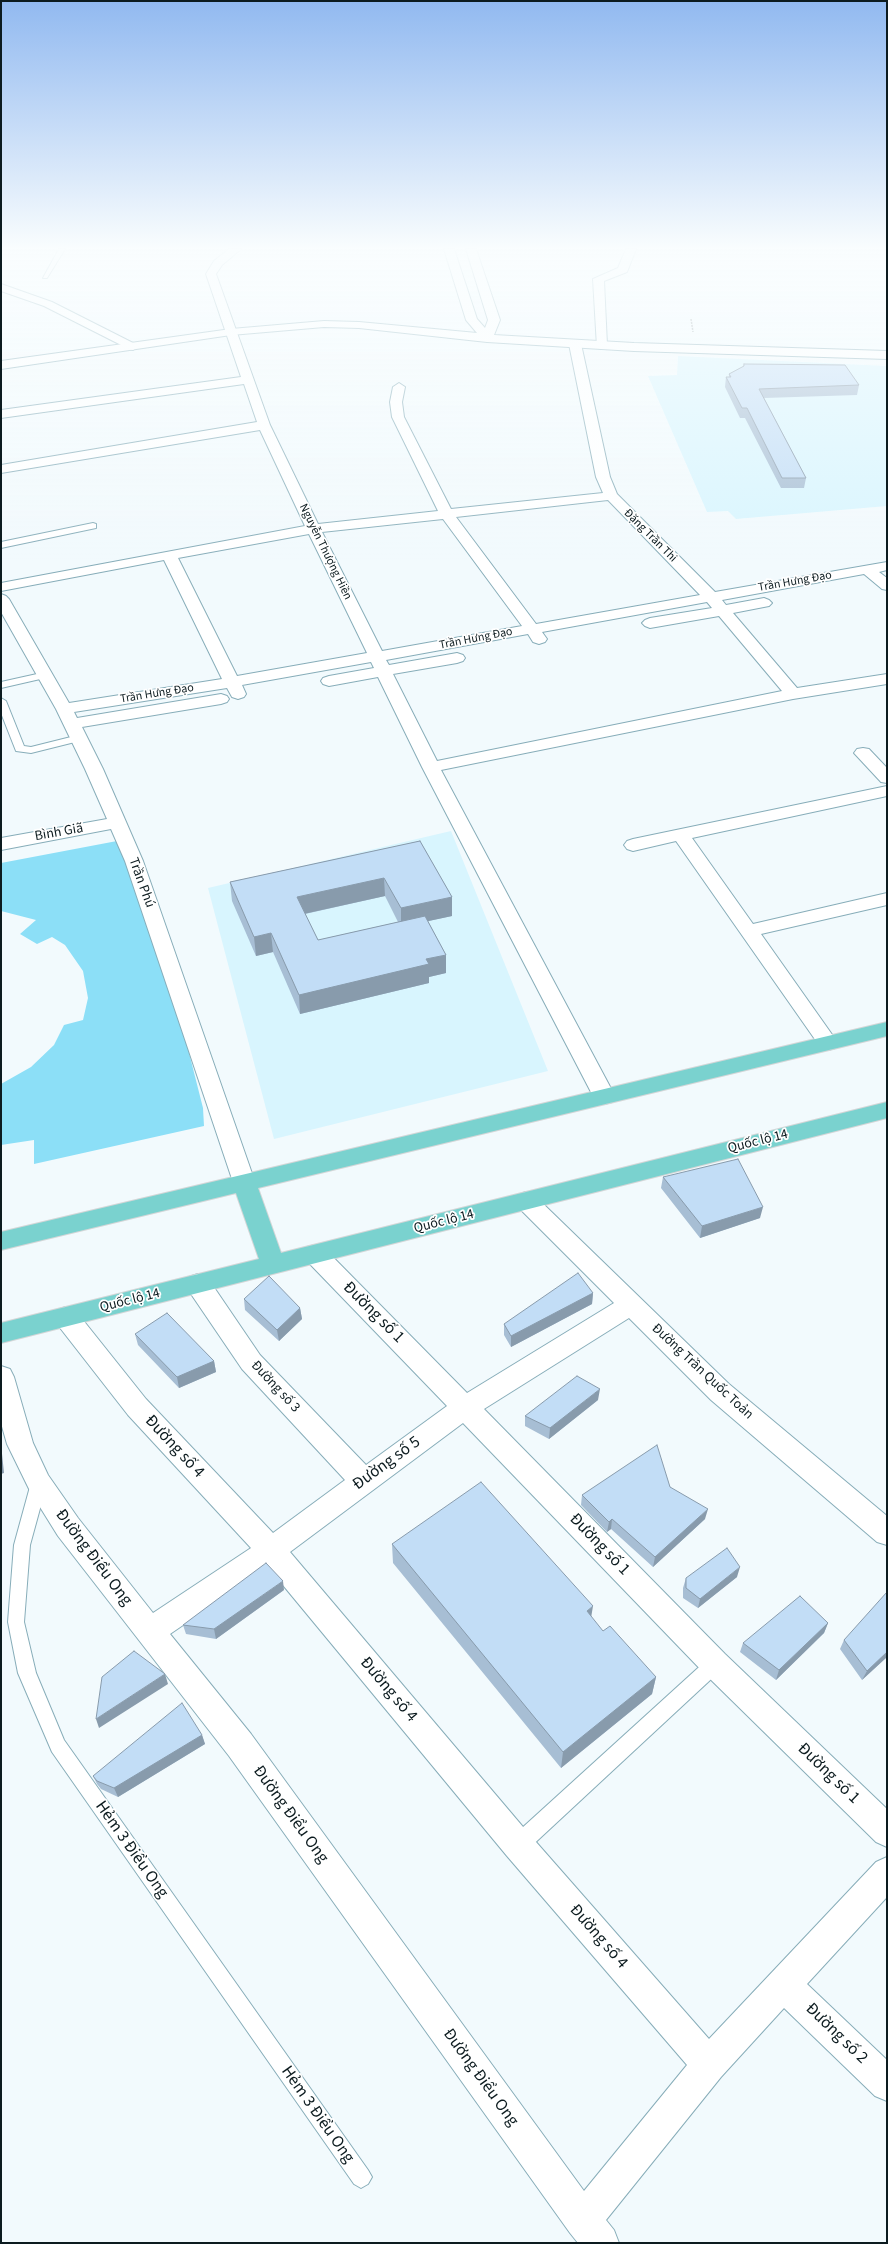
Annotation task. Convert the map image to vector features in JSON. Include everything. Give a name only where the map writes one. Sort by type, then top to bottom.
[{"type":"highway","points":[[1,1241],[887,1029]]},
{"type":"highway","name":"Quốc lộ 14","points":[[1,1334],[887,1110]]},
{"type":"highway","points":[[244,1182],[273,1265]]},
{"type":"street","points":[[1,365],[79,354]]},
{"type":"street","name":"Nguyễn Thượng Hiền","points":[[239,354],[264,426],[312,528],[431,767],[604,1096]]},
{"type":"street","name":"Đặng Trần Thi","points":[[577,354],[603,478],[611,496],[711,597],[793,694]]},
{"type":"street","points":[[828,354],[887,356]]},
{"type":"street","points":[[1,414],[248,380]]},
{"type":"street","points":[[399,387],[396,402],[398,417],[447,515],[542,642]]},
{"type":"street","points":[[1,469],[264,426]]},
{"type":"street","points":[[1,587],[312,528],[447,515],[611,496]]},
{"type":"street","points":[[170,555],[242,691]]},
{"type":"street","name":"Trần Hưng Đạo","points":[[72,724],[242,691],[376,658],[887,566]]},
{"type":"street","points":[[868,570],[885,583]]},
{"type":"street","points":[[315,684],[542,642],[885,583]]},
{"type":"street","name":"Trần Phú","points":[[1,599],[46,675],[72,724],[134,861],[244,1182]]},
{"type":"street","points":[[431,767],[793,694],[887,679]]},
{"type":"street","points":[[863,753],[887,778]]},
{"type":"street","points":[[633,845],[682,836],[887,791]]},
{"type":"street","name":"Bình Giã","points":[[1,844],[118,823]]},
{"type":"street","points":[[682,836],[828,1042]]},
{"type":"street","points":[[749,931],[887,899]]},
{"type":"street","name":"Đường Trần Quốc Toản","points":[[526,1201],[720,1392],[887,1533]]},
{"type":"street","name":"Đường số 1","points":[[315,1254],[715,1664],[887,1831]]},
{"type":"street","name":"Đường số 3","points":[[198,1284],[251,1362],[363,1481]]},
{"type":"street","name":"Đường số 5","points":[[150,1631],[270,1550],[363,1481],[466,1408],[630,1305]]},
{"type":"street","name":"Đường số 4","points":[[66,1317],[87,1346],[137,1408],[270,1550],[518,1845],[709,2065]]},
{"type":"street","name":"Đường Điểu Ong","points":[[1,1377],[20,1444],[39,1483],[68,1527],[240,1745],[592,2232]]},
{"type":"street","points":[[592,2232],[709,2065],[887,1873]]},
{"type":"street","name":"Đường số 2","points":[[784,1985],[887,2084]]},
{"type":"lane","points":[[1,545],[93,526]]},
{"type":"lane","points":[[1,685],[46,675]]},
{"type":"lane","points":[[1,701],[20,749],[31,750],[72,724]]},
{"type":"lane","name":"Hẻm 3 Điểu Ong","points":[[39,1483],[22,1545],[16,1622],[27,1673],[58,1746],[361,2177]]},
{"type":"lane","points":[[518,1845],[715,1664]]},
{"type":"shaded area","points":[[678,356],[887,366],[887,506],[736,519],[728,511],[707,512],[648,376],[677,375]]},
{"type":"shaded area","points":[[451,831],[548,1071],[274,1139],[208,888]]},
{"type":"shaded area","points":[[117,841],[128,856],[185,1037],[203,1108],[204,1126],[34,1164],[34,1140],[1,1145],[1,1084],[31,1067],[54,1045],[64,1025],[83,1020],[88,998],[83,971],[65,945],[52,937],[37,944],[20,934],[36,920],[1,911],[1,863]]},
{"type":"building","points":[[744,364],[845,365],[859,385],[759,389],[806,478],[782,478],[747,408],[742,408],[726,377],[731,377],[729,374],[744,366]]},
{"type":"building","points":[[420,841],[452,897],[401,908],[384,878],[297,897],[318,940],[425,916],[446,955],[426,959],[429,964],[299,995],[271,933],[254,937],[230,882]]},
{"type":"building","points":[[738,1159],[763,1207],[702,1226],[663,1177]]},
{"type":"building","points":[[578,1273],[593,1293],[511,1336],[504,1324]]},
{"type":"building","points":[[269,1276],[300,1308],[277,1330],[244,1299]]},
{"type":"building","points":[[167,1313],[214,1361],[177,1377],[135,1334]]},
{"type":"building","points":[[577,1376],[600,1389],[550,1428],[525,1416]]},
{"type":"building","points":[[657,1445],[670,1487],[708,1509],[655,1557],[612,1519],[609,1522],[582,1495]]},
{"type":"building","points":[[481,1482],[593,1606],[587,1611],[603,1631],[610,1626],[656,1677],[563,1752],[392,1544]]},
{"type":"building","points":[[727,1548],[740,1567],[700,1599],[686,1588],[686,1578]]},
{"type":"building","points":[[266,1563],[283,1581],[214,1629],[183,1625]]},
{"type":"building","points":[[887,1592],[887,1652],[867,1671],[844,1640]]},
{"type":"building","points":[[800,1596],[828,1623],[779,1670],[743,1643]]},
{"type":"building","points":[[134,1651],[165,1674],[96,1719],[102,1677]]},
{"type":"building","points":[[182,1703],[202,1735],[114,1788],[97,1781],[93,1776]]}]
